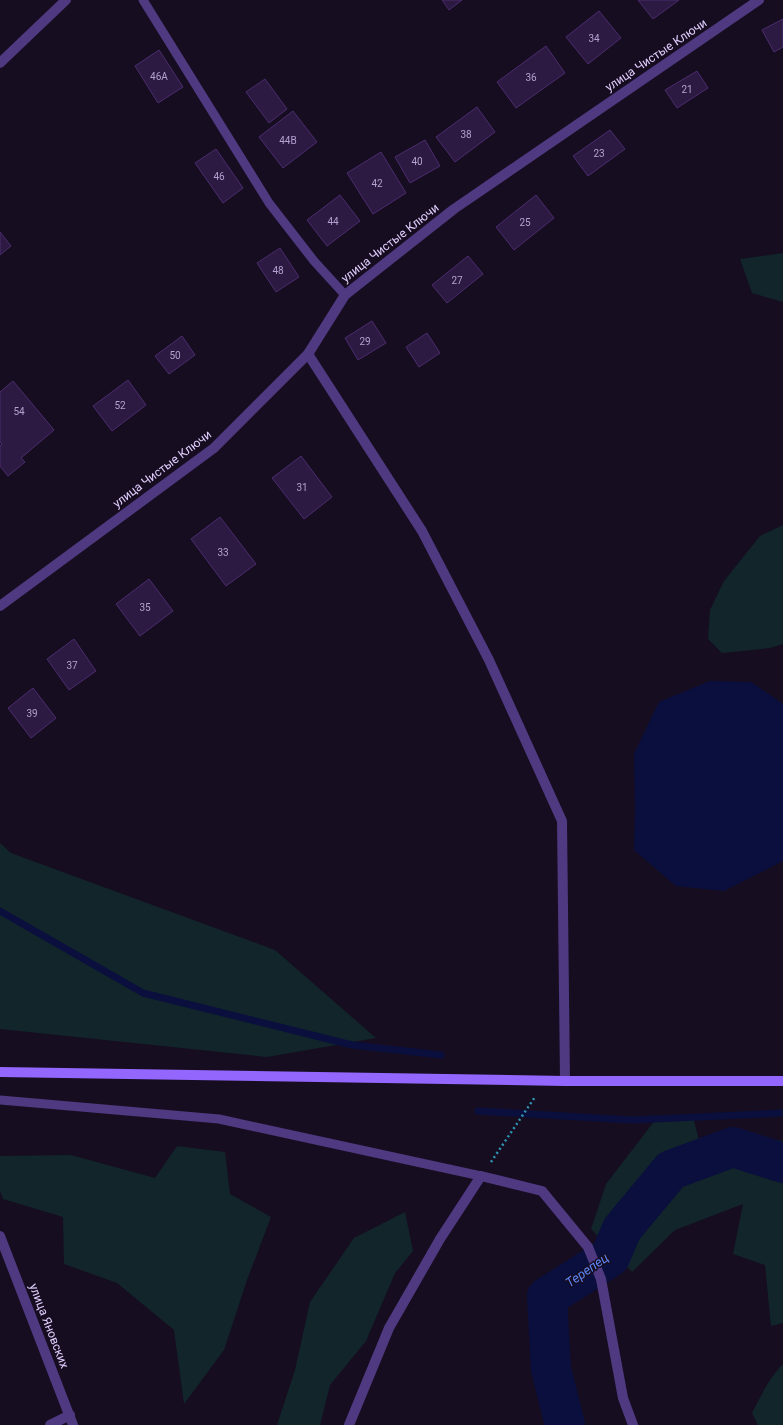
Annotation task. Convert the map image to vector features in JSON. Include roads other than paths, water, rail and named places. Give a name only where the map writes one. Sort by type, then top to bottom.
[{"type":"street","points":[[0,63],[66,0]]},
{"type":"street","name":"улица Чистые Ключи","points":[[0,606],[214,448],[308,354],[345,295],[454,209],[759,0]]},
{"type":"street","points":[[308,354],[422,531],[489,660],[562,821],[565,1081]]},
{"type":"street","points":[[0,1072],[544,1081],[783,1081]]},
{"type":"street","points":[[349,1425],[389,1328],[440,1239],[481,1176],[542,1191],[588,1247],[601,1279],[623,1398],[633,1425]]},
{"type":"street","name":"улица Яновских","points":[[0,1236],[73,1425]]},
{"type":"street","points":[[50,1425],[70,1415]]},
{"type":"lane","points":[[143,0],[269,203],[314,261],[345,295]]},
{"type":"lane","points":[[0,1100],[219,1119],[481,1176]]},
{"type":"waterway","points":[[0,911],[143,993],[352,1045],[441,1055]]},
{"type":"waterway","points":[[478,1111],[632,1120],[783,1113]]},
{"type":"waterway","name":"Терепец","points":[[565,1425],[551,1369],[547,1297],[610,1257],[622,1229],[671,1170],[733,1147],[783,1163]]}]
